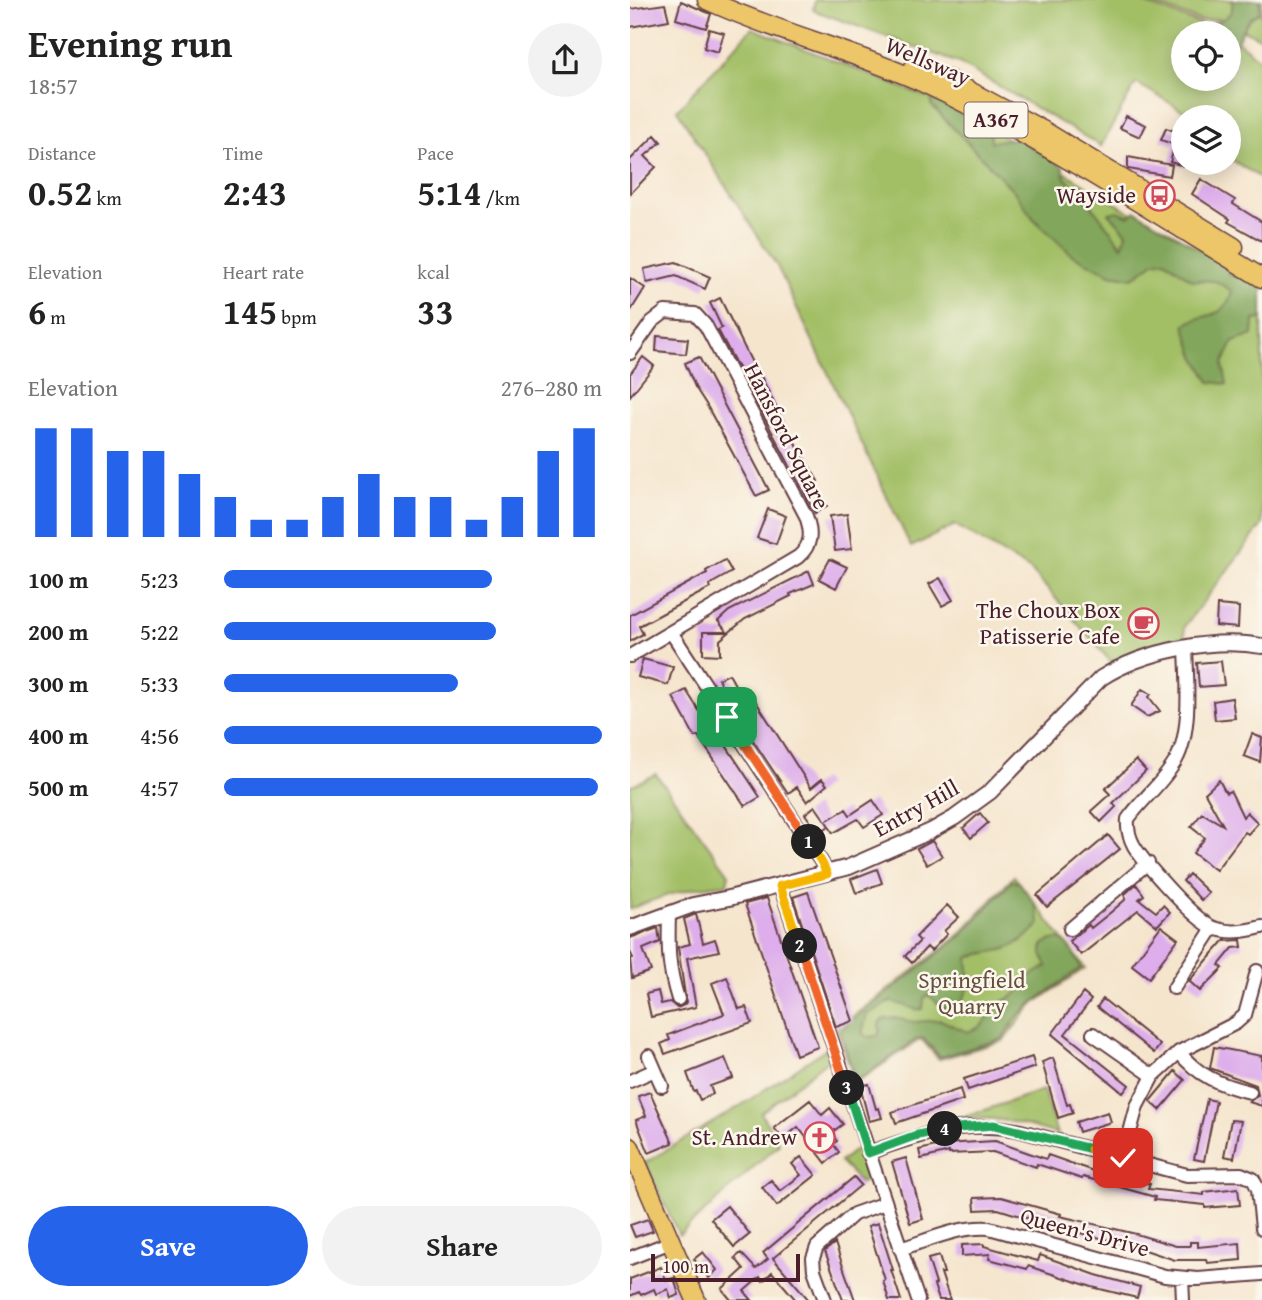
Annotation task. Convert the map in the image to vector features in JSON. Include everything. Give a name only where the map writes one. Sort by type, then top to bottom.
[{"type":"main road","name":"Wellsway","points":[[708,0],[920,82],[1017,124],[1262,264]]},
{"type":"main road","name":"Wellsway","points":[[738,0],[948,80],[1262,278]]},
{"type":"main road","points":[[630,1147],[696,1300]]},
{"type":"street","name":"Hansford Square","points":[[630,353],[652,322],[665,312],[695,314],[706,326],[810,526],[808,544],[798,557],[630,656]]},
{"type":"street","points":[[671,632],[803,832],[827,874]]},
{"type":"street","name":"Entry Hill","points":[[630,928],[693,905],[827,874],[876,856],[954,818],[990,792],[1101,678],[1126,664],[1186,648],[1223,642],[1262,646]]},
{"type":"street","points":[[1186,648],[1187,684],[1181,747],[1175,761],[1128,820],[1129,836],[1174,894],[1203,923],[1213,928],[1237,932],[1262,927]]},
{"type":"street","points":[[1070,929],[1148,863]]},
{"type":"street","points":[[780,886],[918,1300]]},
{"type":"street","points":[[669,914],[668,962],[678,999]]},
{"type":"street","points":[[1174,988],[1213,928]]},
{"type":"street","points":[[1123,1158],[1137,1106],[1153,1076],[1179,1052],[1236,1023],[1245,1015],[1255,1004],[1257,971]]},
{"type":"street","points":[[1093,1034],[1153,1076]]},
{"type":"street","points":[[1179,1052],[1191,1067],[1208,1079],[1250,1092]]},
{"type":"street","points":[[649,1056],[662,1086]]},
{"type":"street","points":[[630,1081],[655,1070]]},
{"type":"street","points":[[868,1153],[914,1136],[951,1127],[994,1125],[1187,1175],[1241,1174],[1257,1178],[1262,1228]]},
{"type":"street","points":[[825,1300],[814,1270],[813,1258],[817,1247],[853,1214],[885,1203]]},
{"type":"street","name":"Queen's Drive","points":[[900,1249],[967,1228],[989,1228],[1165,1276],[1198,1279],[1262,1274]]},
{"type":"street","points":[[630,1258],[671,1242]]},
{"type":"street","points":[[1182,1278],[1183,1300]]},
{"type":"green space","points":[[815,0],[1136,0],[1193,21],[1171,21],[1171,91],[1241,91],[1241,44],[1262,61],[1262,179],[1241,166],[1241,105],[1174,105],[1136,83],[1101,146],[959,63],[813,10]]},
{"type":"green space","points":[[1143,0],[1262,0],[1262,39],[1241,29],[1241,21],[1201,21]]},
{"type":"green space","points":[[1232,0],[1260,0],[1259,13],[1246,24],[1241,33],[1241,21],[1218,21],[1230,13]]},
{"type":"green space","points":[[752,28],[934,100],[1004,136],[1262,291],[1262,525],[1184,627],[1185,637],[1150,646],[1112,663],[1031,570],[955,525],[911,547],[777,266],[677,110]]},
{"type":"green space","points":[[932,99],[989,126],[991,142],[1017,138],[1063,167],[1065,178],[1083,194],[1122,246],[1127,233],[1109,213],[1118,211],[1129,216],[1136,211],[1221,262],[1231,276],[1250,279],[1262,286],[1262,319],[1254,320],[1253,335],[1233,342],[1223,364],[1227,384],[1210,382],[1195,356],[1184,325],[1219,312],[1229,301],[1232,291],[1215,281],[1192,280],[1165,260],[1154,262],[1133,278],[1110,274],[1072,255],[1033,218],[1013,190],[931,105]]},
{"type":"green space","points":[[656,774],[729,874],[727,884],[677,892],[630,909],[630,786]]},
{"type":"green space","name":"Springfield Quarry","points":[[1014,876],[1085,968],[1032,1005],[1003,1041],[939,1059],[921,1039],[855,1083],[837,1028],[956,938]]},
{"type":"green space","name":"Springfield Quarry","points":[[1012,881],[1019,882],[1035,904],[1040,924],[1013,946],[968,958],[970,985],[960,1006],[945,1008],[928,995],[924,998],[923,1009],[918,1010],[891,1001],[867,1015],[862,1033],[867,1037],[877,1036],[880,1032],[879,1023],[884,1019],[895,1018],[914,1022],[941,1020],[967,1032],[980,1027],[1001,1003],[1016,994],[1029,977],[1047,966],[1042,949],[1045,943],[1052,940],[1060,939],[1064,942],[1081,968],[1018,1016],[1002,1039],[940,1057],[923,1038],[917,1039],[859,1079],[853,1073],[841,1031],[961,936]]},
{"type":"green space","points":[[826,1049],[829,1059],[761,1113],[779,1144],[679,1235],[645,1163],[740,1106]]},
{"type":"green space","points":[[1043,1090],[1057,1134],[1007,1121],[956,1120]]},
{"type":"green space","points":[[860,1146],[871,1179],[861,1183],[840,1162]]},
{"type":"building","points":[[681,1],[711,14],[706,28],[676,19]]},
{"type":"building","points":[[665,4],[669,20],[630,27],[630,9]]},
{"type":"building","points":[[709,29],[724,33],[718,52],[704,48]]},
{"type":"building","points":[[1126,116],[1146,125],[1140,137],[1120,128]]},
{"type":"building","points":[[1166,128],[1171,130],[1171,144],[1161,140]]},
{"type":"building","points":[[655,135],[661,142],[645,156],[656,167],[630,194],[630,160]]},
{"type":"building","points":[[1128,157],[1171,165],[1170,176],[1128,169]]},
{"type":"building","points":[[1201,179],[1235,200],[1233,204],[1262,222],[1262,241],[1228,222],[1230,219],[1192,194]]},
{"type":"building","points":[[676,262],[710,277],[705,289],[676,276],[647,283],[644,269]]},
{"type":"building","points":[[630,278],[645,288],[630,312]]},
{"type":"building","points":[[720,298],[785,426],[818,481],[814,484],[827,506],[815,513],[718,330],[722,328],[710,303]]},
{"type":"building","points":[[657,336],[688,339],[686,354],[656,351]]},
{"type":"building","points":[[643,357],[654,366],[630,396],[630,374]]},
{"type":"building","points":[[699,357],[769,490],[756,496],[695,387],[685,363]]},
{"type":"building","points":[[768,509],[786,516],[776,544],[757,538]]},
{"type":"building","points":[[847,514],[852,549],[835,551],[830,516]]},
{"type":"building","points":[[830,559],[847,567],[836,588],[819,579]]},
{"type":"building","points":[[725,560],[732,572],[709,585],[710,588],[639,626],[643,634],[630,641],[630,615],[707,573],[706,571]]},
{"type":"building","points":[[809,571],[814,584],[745,619],[720,640],[720,655],[703,654],[703,632],[727,632],[718,621],[729,611]]},
{"type":"building","points":[[940,578],[953,600],[942,606],[929,584]]},
{"type":"building","points":[[1217,605],[1239,607],[1238,628],[1216,626]]},
{"type":"building","points":[[643,659],[673,667],[668,685],[638,677]]},
{"type":"building","points":[[1221,661],[1224,685],[1199,687],[1197,663]]},
{"type":"building","points":[[729,674],[740,694],[748,689],[811,788],[822,779],[827,785],[807,802],[797,787],[788,793],[744,727],[718,679]]},
{"type":"building","points":[[1142,689],[1151,694],[1149,697],[1160,711],[1147,717],[1131,706]]},
{"type":"building","points":[[686,690],[760,797],[745,806],[698,736],[695,737],[673,697]]},
{"type":"building","points":[[1232,698],[1235,718],[1215,720],[1213,701]]},
{"type":"building","points":[[1252,734],[1262,738],[1260,762],[1244,756]]},
{"type":"building","points":[[1136,760],[1146,771],[1113,803],[1116,807],[1101,822],[1091,811],[1110,794],[1105,789]]},
{"type":"building","points":[[1219,780],[1226,793],[1230,791],[1232,794],[1243,817],[1247,812],[1258,823],[1248,834],[1245,832],[1216,870],[1193,853],[1205,838],[1191,827],[1202,813],[1223,825],[1205,793]]},
{"type":"building","points":[[873,800],[883,815],[864,827],[858,819],[833,833],[826,821],[846,809],[850,815]]},
{"type":"building","points":[[815,806],[829,826],[819,833],[805,814]]},
{"type":"building","points":[[980,813],[988,823],[971,838],[963,828]]},
{"type":"building","points":[[1108,835],[1120,849],[1047,907],[1037,895]]},
{"type":"building","points":[[932,841],[942,856],[927,865],[917,849]]},
{"type":"building","points":[[877,869],[882,883],[856,893],[851,879]]},
{"type":"building","points":[[1189,874],[1209,893],[1201,900],[1183,881]]},
{"type":"building","points":[[1136,884],[1144,895],[1139,899],[1156,912],[1163,905],[1170,912],[1157,926],[1138,910],[1081,955],[1069,941],[1111,912],[1126,899],[1124,895]]},
{"type":"building","points":[[808,892],[853,1021],[836,1027],[793,897]]},
{"type":"building","points":[[767,898],[818,1047],[796,1055],[745,904]]},
{"type":"building","points":[[947,905],[959,917],[944,931],[947,934],[931,951],[927,947],[912,963],[905,956],[920,941],[916,937]]},
{"type":"building","points":[[696,914],[703,943],[715,939],[719,951],[687,958],[696,1007],[651,1017],[646,994],[658,991],[661,1004],[670,1002],[677,1008],[686,1002],[678,947],[690,944],[684,919]]},
{"type":"building","points":[[1161,926],[1178,939],[1149,978],[1132,965]]},
{"type":"building","points":[[658,928],[660,942],[643,949],[651,971],[632,978],[630,938]]},
{"type":"building","points":[[1241,940],[1242,947],[1233,948],[1219,965],[1223,968],[1200,991],[1189,981],[1224,941]]},
{"type":"building","points":[[727,977],[739,1009],[746,1007],[752,1023],[665,1054],[661,1044],[670,1040],[668,1035],[724,1014],[712,983]]},
{"type":"building","points":[[1083,993],[1091,1000],[1065,1034],[1129,1085],[1123,1093],[1052,1034]]},
{"type":"building","points":[[1103,999],[1160,1045],[1154,1053],[1097,1007]]},
{"type":"building","points":[[1214,1047],[1262,1056],[1262,1106],[1249,1102],[1258,1095],[1256,1085],[1210,1068]]},
{"type":"building","points":[[1032,1057],[1035,1067],[968,1090],[964,1079]]},
{"type":"building","points":[[725,1058],[733,1078],[710,1086],[713,1094],[700,1100],[687,1073]]},
{"type":"building","points":[[1053,1058],[1067,1105],[1070,1104],[1073,1113],[1058,1118],[1042,1062]]},
{"type":"building","points":[[1175,1071],[1185,1080],[1160,1110],[1150,1101]]},
{"type":"building","points":[[869,1084],[876,1109],[879,1108],[882,1118],[869,1121],[860,1086]]},
{"type":"building","points":[[960,1089],[963,1100],[896,1123],[892,1112]]},
{"type":"building","points":[[650,1092],[673,1143],[649,1153],[636,1120],[646,1116],[638,1096]]},
{"type":"building","points":[[1207,1099],[1216,1101],[1204,1161],[1194,1159]]},
{"type":"building","points":[[810,1100],[822,1115],[830,1108],[843,1124],[831,1133],[837,1141],[833,1144],[839,1152],[826,1163],[798,1127],[783,1139],[774,1128]]},
{"type":"building","points":[[1108,1112],[1111,1122],[1079,1132],[1076,1122]]},
{"type":"building","points":[[1231,1120],[1241,1121],[1234,1158],[1224,1156]]},
{"type":"building","points":[[995,1141],[1046,1159],[1048,1155],[1093,1171],[1093,1168],[1150,1184],[1148,1189],[1204,1195],[1204,1192],[1238,1188],[1240,1205],[1205,1208],[1205,1205],[1154,1200],[1155,1197],[1083,1177],[1082,1179],[1037,1164],[1036,1167],[993,1152],[949,1152],[921,1159],[919,1150],[944,1144]]},
{"type":"building","points":[[801,1157],[816,1175],[777,1206],[762,1187],[771,1180],[780,1191],[801,1175],[792,1164]]},
{"type":"building","points":[[906,1158],[923,1219],[910,1223],[892,1162]]},
{"type":"building","points":[[854,1177],[861,1185],[773,1258],[809,1300],[796,1300],[772,1272],[763,1281],[760,1277],[744,1291],[752,1300],[731,1300],[722,1289],[744,1269],[735,1258],[741,1253],[756,1269],[768,1259],[763,1253]]},
{"type":"building","points":[[1001,1197],[1061,1214],[1060,1216],[1176,1246],[1190,1246],[1190,1242],[1198,1242],[1198,1247],[1240,1243],[1241,1260],[1207,1263],[1206,1260],[1175,1260],[998,1209],[975,1210],[974,1198]]},
{"type":"building","points":[[727,1206],[750,1234],[734,1247],[711,1219]]},
{"type":"building","points":[[648,1219],[653,1231],[635,1237],[630,1225]]},
{"type":"building","points":[[878,1223],[901,1300],[889,1300],[883,1281],[885,1280],[868,1226]]},
{"type":"building","points":[[835,1243],[855,1300],[843,1300],[825,1251]]},
{"type":"building","points":[[984,1244],[1038,1261],[1040,1255],[1140,1287],[1137,1298],[1092,1287],[1028,1266],[1027,1269],[989,1259],[990,1254],[962,1256],[962,1245]]},
{"type":"building","points":[[703,1252],[717,1270],[709,1278],[694,1259]]},
{"type":"building","points":[[939,1256],[944,1273],[941,1273],[950,1300],[939,1300],[934,1285],[936,1284],[928,1259]]},
{"type":"building","points":[[661,1267],[666,1280],[674,1278],[679,1295],[671,1298],[668,1289],[656,1294],[654,1289],[641,1295],[639,1292],[630,1296],[630,1279]]},
{"type":"place","name":"Wayside","points":[[1159,195]]},
{"type":"place","name":"The Choux Box Patisserie Cafe","points":[[1143,623]]},
{"type":"place","name":"St. Andrew","points":[[820,1137]]},
{"type":"route","points":[[727,717],[827,874],[780,886],[868,1153],[914,1136],[951,1127],[994,1125],[1123,1158]]}]
